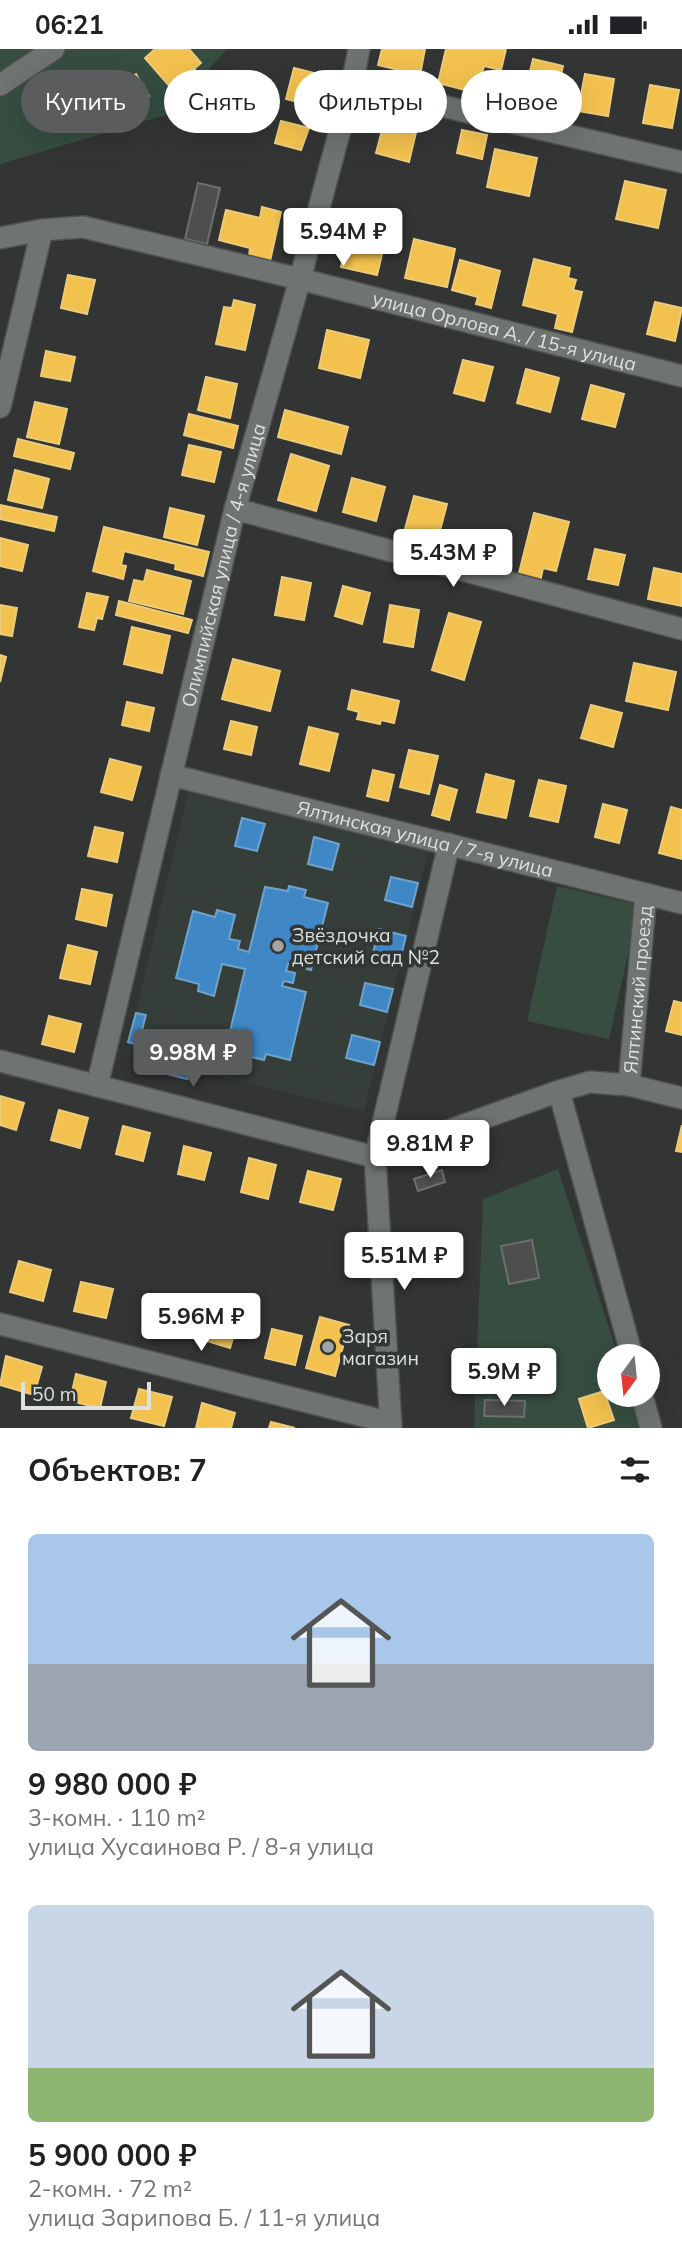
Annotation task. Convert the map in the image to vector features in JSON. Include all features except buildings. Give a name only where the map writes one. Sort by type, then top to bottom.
[{"type":"street","points":[[0,85],[54,49]]},
{"type":"street","name":"Олимпийская улица / 4-я улица","points":[[355,70],[359,49]]},
{"type":"street","points":[[447,107],[682,162]]},
{"type":"street","name":"Олимпийская улица / 4-я улица","points":[[97,1086],[235,509],[339,133]]},
{"type":"street","name":"улица Орлова А. / 15-я улица","points":[[0,238],[42,230],[83,227],[682,376]]},
{"type":"street","points":[[0,407],[42,230]]},
{"type":"street","points":[[235,509],[682,629]]},
{"type":"street","name":"Ялтинская улица / 7-я улица","points":[[171,775],[682,903]]},
{"type":"street","points":[[0,1324],[391,1425],[375,1157],[449,844]]},
{"type":"street","name":"Ялтинский проезд","points":[[629,1085],[646,894]]},
{"type":"street","points":[[0,1061],[375,1157],[590,1082],[629,1085],[682,1098]]},
{"type":"street","points":[[559,1091],[629,1344]]},
{"type":"street","points":[[645,1407],[651,1428]]},
{"type":"shaded area","name":"Звёздочка детский сад №2","points":[[191,780],[431,839],[364,1111],[126,1054]]},
{"type":"green space","points":[[0,49],[227,49],[208,70],[164,70],[164,115],[150,120],[150,70],[21,70],[21,133],[105,133],[0,164]]},
{"type":"green space","points":[[557,886],[639,905],[609,1039],[527,1021]]},
{"type":"green space","points":[[558,1169],[614,1344],[597,1344],[597,1407],[634,1407],[641,1428],[474,1428],[483,1199]]},
{"type":"place","name":"Звёздочка детский сад №2","points":[[278,946]]},
{"type":"place","name":"Заря магазин","points":[[328,1347]]}]
